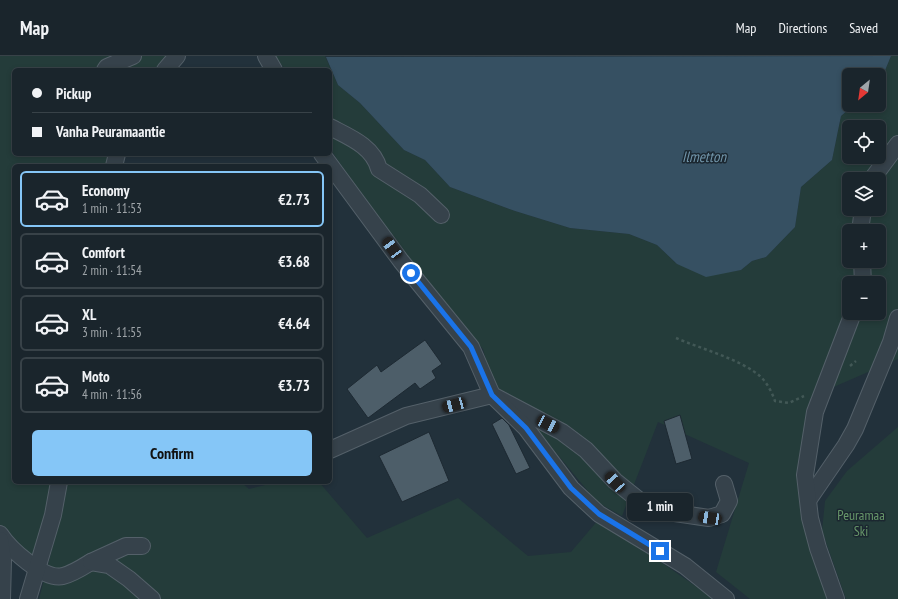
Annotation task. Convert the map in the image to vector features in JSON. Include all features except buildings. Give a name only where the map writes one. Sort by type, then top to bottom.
[{"type":"street","points":[[107,68],[133,56]]},
{"type":"street","points":[[167,68],[176,56]]},
{"type":"street","points":[[266,56],[273,68]]},
{"type":"street","points":[[332,128],[369,150],[377,162],[379,169],[420,195],[441,215]]},
{"type":"street","points":[[877,172],[898,144]]},
{"type":"street","points":[[332,168],[401,261],[471,347],[492,395],[526,428],[571,488],[599,514],[685,566],[726,599]]},
{"type":"street","points":[[809,499],[846,445],[855,429],[891,342],[898,318]]},
{"type":"street","points":[[836,599],[818,548],[810,518],[805,474],[815,412],[849,320]]},
{"type":"street","points":[[332,449],[406,416],[492,395],[562,432],[586,450],[615,482],[645,505],[668,512],[710,518],[722,514],[728,501],[724,484]]},
{"type":"street","points":[[28,599],[54,515],[59,484]]},
{"type":"street","points":[[0,534],[6,543],[37,568],[50,576],[62,577],[126,546],[142,546]]},
{"type":"street","points":[[0,540],[3,560],[2,599]]},
{"type":"street","points":[[91,562],[109,565],[129,579],[152,599]]},
{"type":"path","points":[[676,338],[739,362],[761,377],[776,401],[789,403],[824,387]]},
{"type":"path","points":[[845,371],[856,361]]},
{"type":"green space","points":[[0,56],[167,56],[156,68],[12,68],[12,156],[111,156],[109,164],[12,164],[12,484],[52,484],[52,495],[34,558],[0,531]]},
{"type":"green space","points":[[274,56],[325,56],[330,68],[284,68]]},
{"type":"green space","points":[[891,56],[898,56],[898,359],[813,396],[802,455],[829,599],[750,599],[716,572],[749,463],[658,422],[622,516],[597,502],[548,443],[493,386],[483,349],[439,301],[376,217],[332,151],[332,72],[338,85],[360,103],[404,150],[425,160],[450,187],[515,211],[570,228],[629,234],[657,245],[677,264],[729,272],[741,270],[752,261],[766,257],[795,227],[801,187],[832,160],[841,116],[846,112],[886,112],[886,68]]},
{"type":"green space","name":"Peuramaa Ski","points":[[898,427],[898,599],[846,599],[822,531],[825,501],[847,471]]},
{"type":"green space","points":[[65,484],[243,484],[249,489],[269,484],[321,484],[367,538],[458,498],[528,556],[571,552],[599,519],[714,599],[39,599],[64,503]]},
{"type":"water","name":"Ilmetton","points":[[891,56],[886,68],[842,68],[842,112],[846,112],[841,116],[832,160],[801,187],[795,227],[766,257],[752,261],[741,270],[706,277],[677,264],[657,245],[629,234],[570,228],[515,211],[450,187],[425,160],[404,150],[360,103],[338,85],[326,57]]},
{"type":"route","points":[[411,273],[471,347],[492,395],[526,428],[571,488],[599,514],[660,551]]}]
